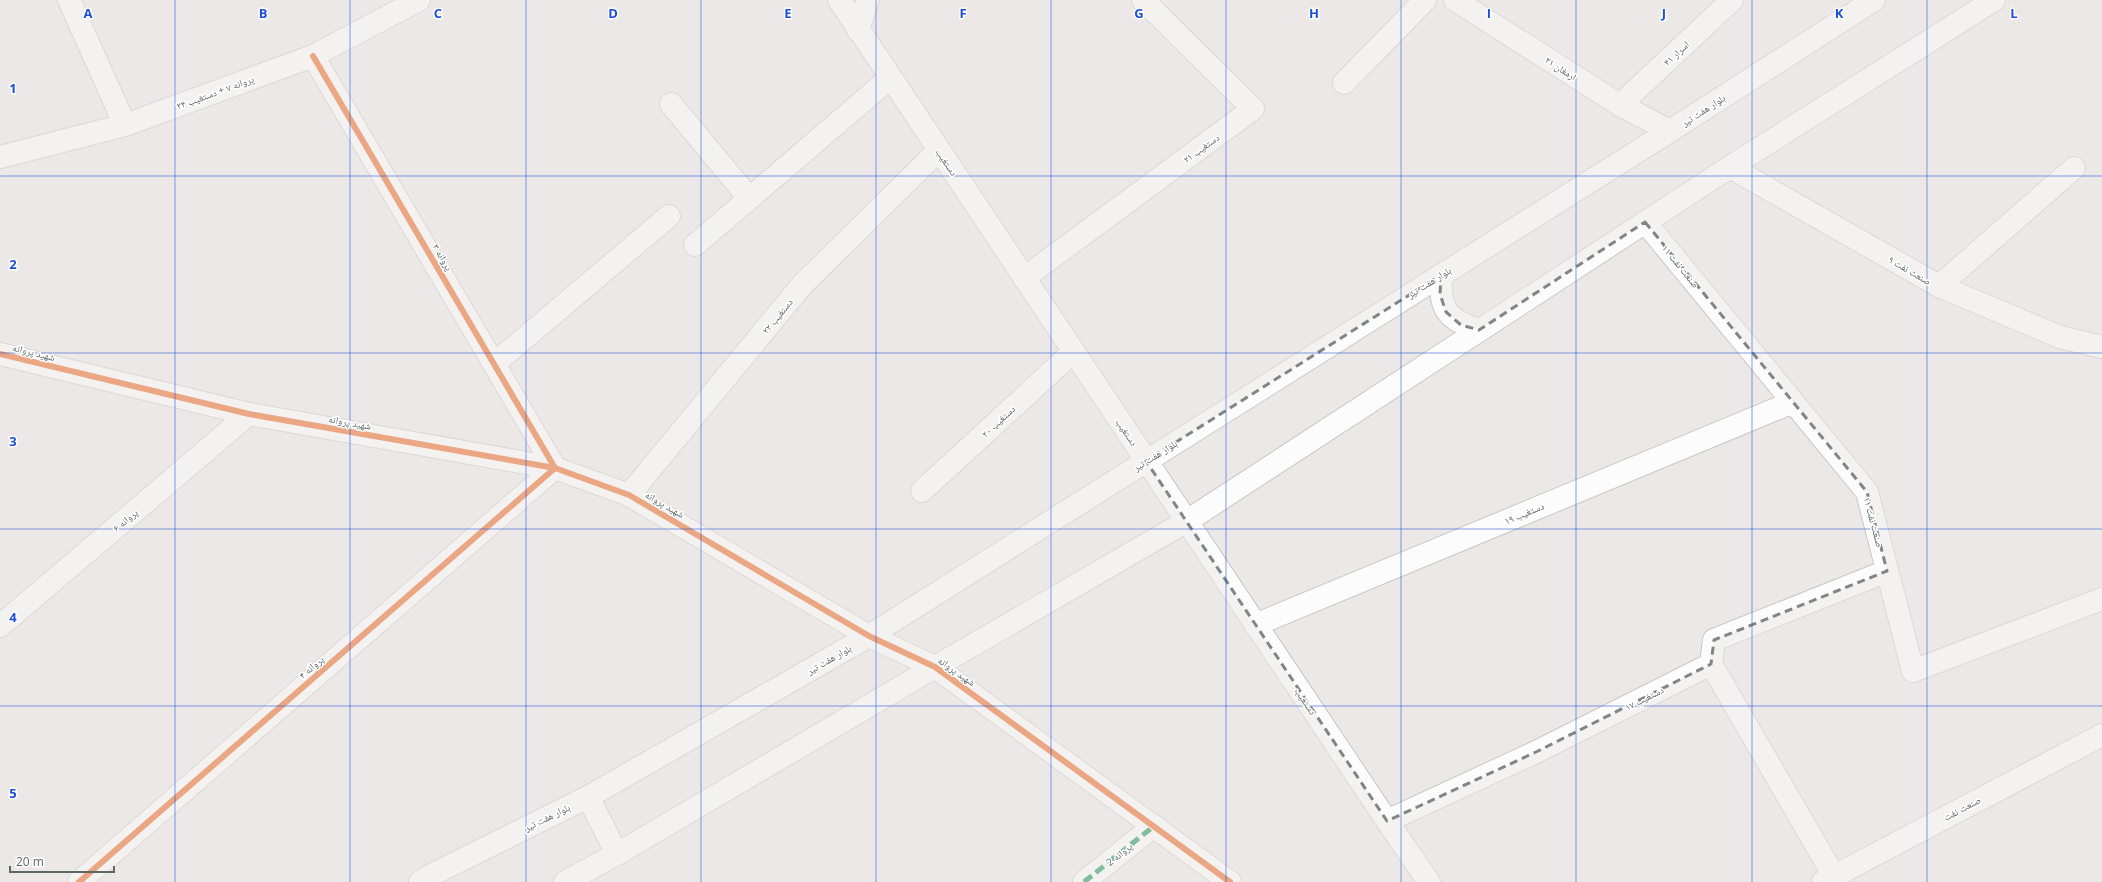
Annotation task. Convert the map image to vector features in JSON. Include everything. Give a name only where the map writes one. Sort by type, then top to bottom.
[{"type":"street","points":[[69,0],[125,125]]},
{"type":"street","name":"پروانه ۷ + دستغیب ۲۴","points":[[0,157],[125,125],[313,56],[419,0]]},
{"type":"street","name":"دستغیب","points":[[839,0],[1255,625],[1429,882]]},
{"type":"street","points":[[858,30],[868,0]]},
{"type":"street","name":"دستغیب ۲۱","points":[[1024,278],[1253,109],[1143,0]]},
{"type":"street","points":[[1344,83],[1425,0]]},
{"type":"street","name":"ارمغان ۲۱","points":[[1455,0],[1620,105],[1670,131]]},
{"type":"street","name":"اسرار ۴۱","points":[[1620,105],[1732,0]]},
{"type":"street","name":"بلوار هفت تیر","points":[[420,882],[431,875],[588,798],[870,636],[1670,131],[1874,0]]},
{"type":"street","points":[[565,882],[617,854],[1187,521],[1730,167],[1994,0]]},
{"type":"street","name":"پروانه ۳","points":[[313,56],[555,468]]},
{"type":"street","points":[[695,245],[890,78]]},
{"type":"street","points":[[672,104],[749,198]]},
{"type":"street","name":"دستغیب ۲۲","points":[[629,495],[802,285],[939,150]]},
{"type":"street","name":"صنعت نفت ۹","points":[[1730,167],[1939,286],[2060,337],[2097,340]]},
{"type":"street","points":[[1939,286],[2074,168]]},
{"type":"street","points":[[494,364],[669,216]]},
{"type":"street","name":"صنعت نفت ۱۱","points":[[1645,222],[1867,492],[1913,671],[2102,599]]},
{"type":"street","points":[[1441,275],[1440,294],[1446,312],[1461,325],[1479,330]]},
{"type":"street","name":"دستغیب ۲۰","points":[[922,491],[1073,352]]},
{"type":"street","name":"شهید پروانه","points":[[4,359],[249,414],[555,468],[629,495],[870,636],[935,667],[1230,882]]},
{"type":"street","name":"دستغیب ۱۹","points":[[1255,625],[1793,402]]},
{"type":"street","name":"پروانه ۶","points":[[0,626],[249,414]]},
{"type":"street","name":"پروانه ۴","points":[[79,882],[555,468]]},
{"type":"street","points":[[1829,879],[1712,664],[1714,640],[1887,571]]},
{"type":"street","name":"دستغیب ۱۷","points":[[1387,821],[1536,752],[1712,664]]},
{"type":"street","name":"صنعت نفت","points":[[1829,879],[2102,734]]},
{"type":"street","points":[[588,798],[617,854]]},
{"type":"street","name":"پروانه 2","points":[[1084,882],[1154,826]]},
{"type":"highlighted area","points":[[1645,222],[1867,492],[1887,571],[1714,640],[1711,664],[1536,752],[1387,821],[1146,461],[1441,275],[1440,294],[1446,312],[1461,325],[1479,330]]},
{"type":"marked path","points":[[1084,882],[1154,826]]},
{"type":"cycle path","points":[[79,882],[555,468],[313,56]]},
{"type":"cycle path","points":[[0,354],[249,414],[555,468],[629,495],[869,636],[935,667],[1230,882]]}]
